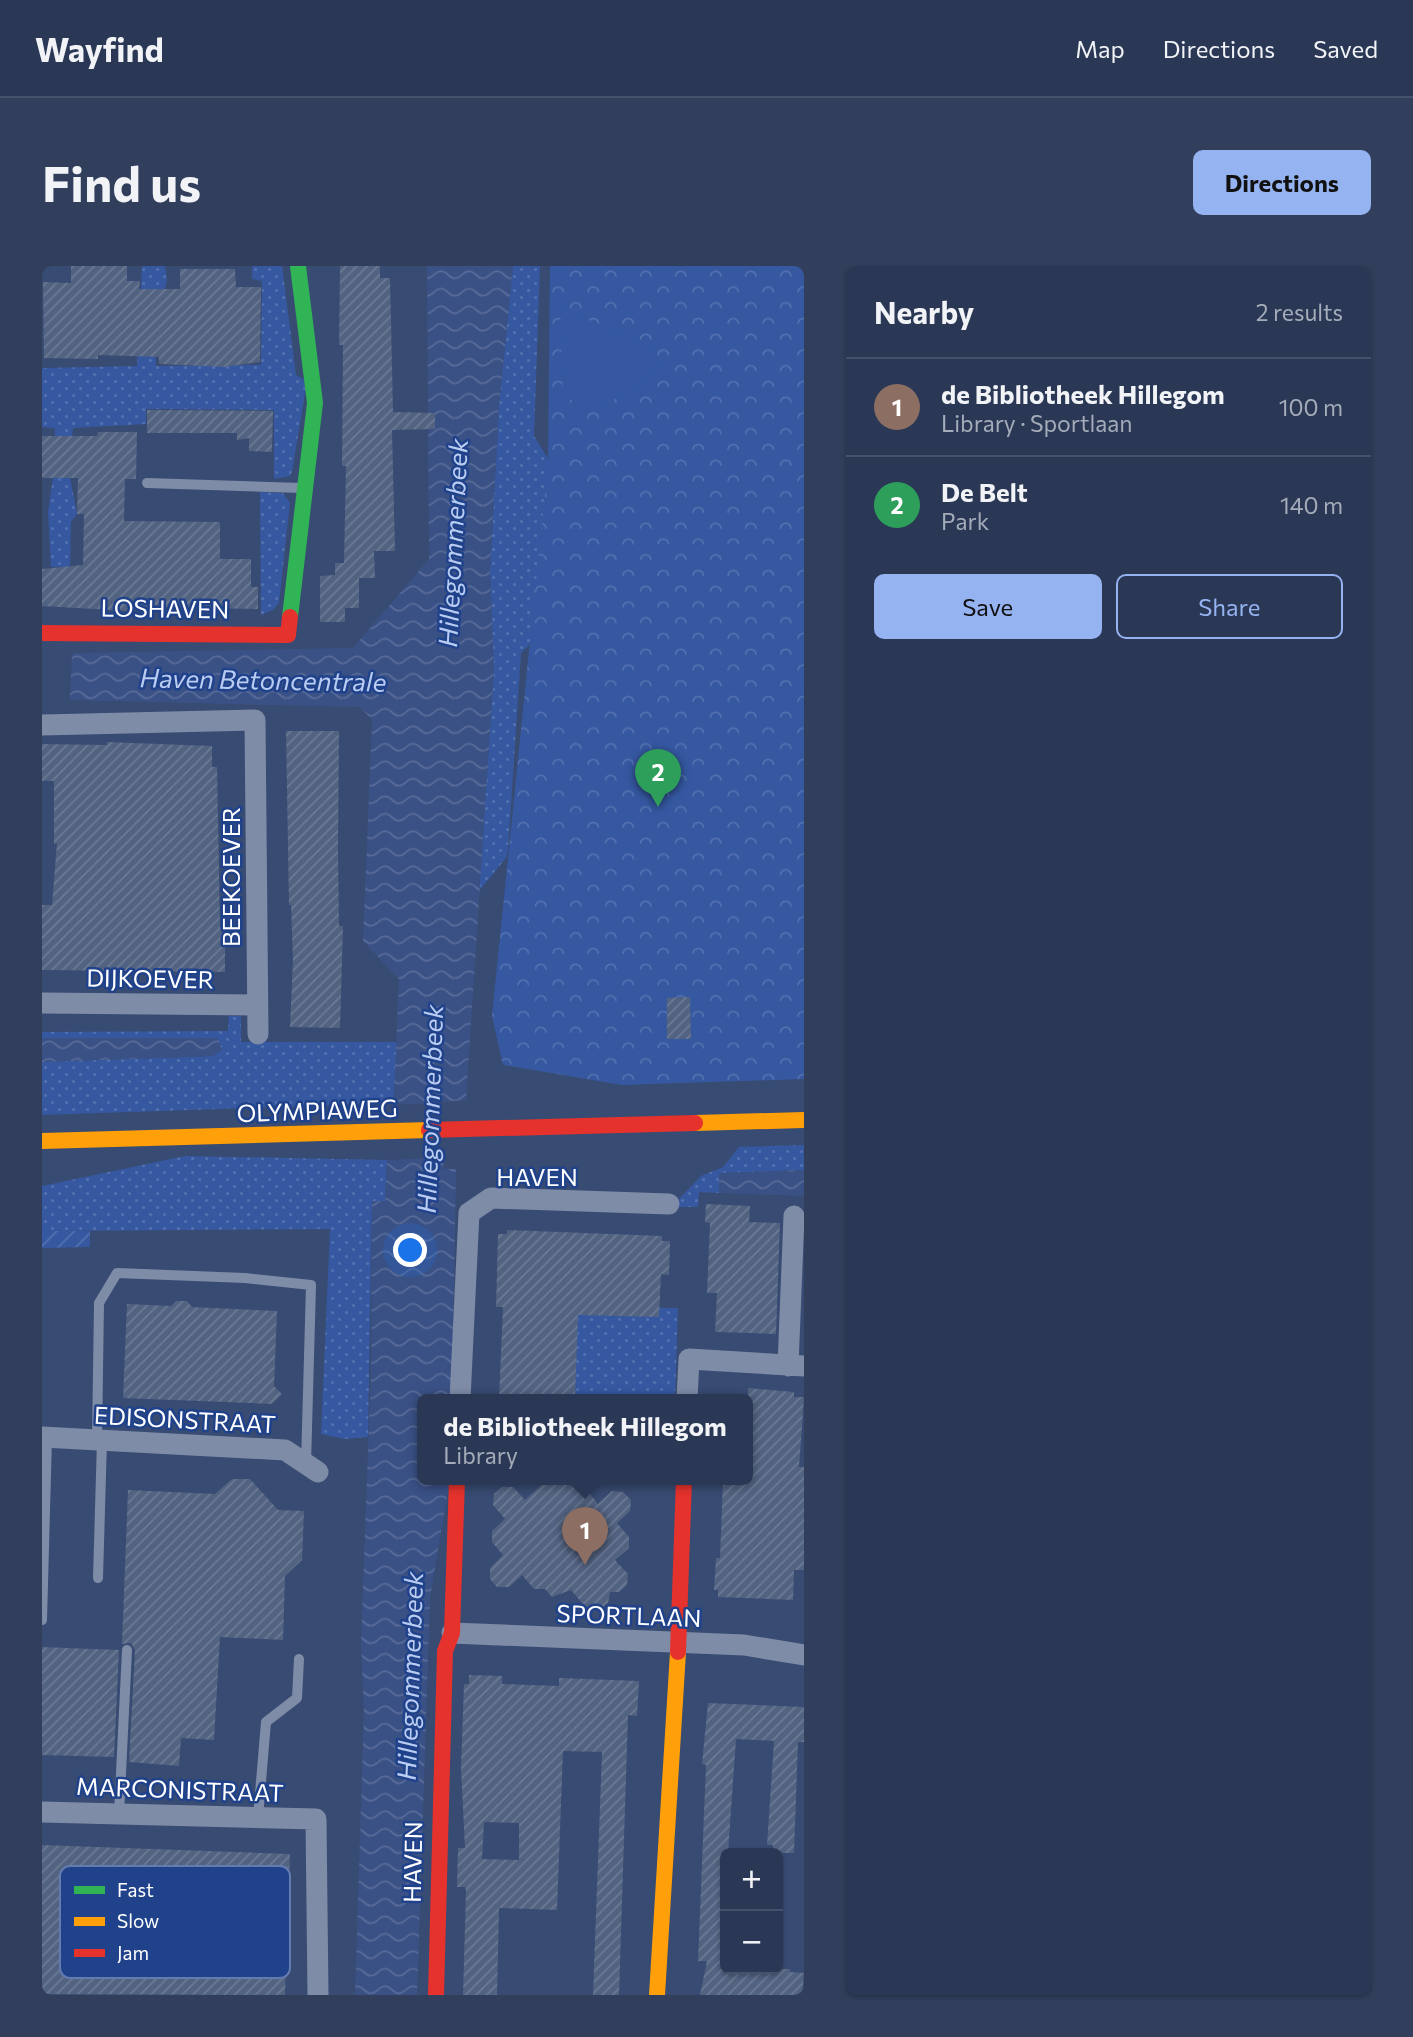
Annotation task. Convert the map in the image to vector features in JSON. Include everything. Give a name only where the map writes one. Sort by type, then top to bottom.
[{"type":"street","points":[[298,266],[315,403],[305,489]]},
{"type":"street","name":"LOSHAVEN","points":[[42,633],[288,635],[305,489]]},
{"type":"street","name":"BEEKOEVER","points":[[42,725],[255,720],[258,1034]]},
{"type":"street","name":"DIJKOEVER","points":[[42,1003],[257,1005]]},
{"type":"street","name":"OLYMPIAWEG","points":[[42,1141],[804,1120]]},
{"type":"street","name":"HAVEN","points":[[460,1394],[469,1213],[491,1198],[669,1205]]},
{"type":"street","points":[[687,1394],[689,1359],[796,1366],[794,1216]]},
{"type":"street","name":"EDISONSTRAAT","points":[[44,1437],[285,1450],[312,1468]]},
{"type":"street","name":"HAVEN","points":[[436,1995],[445,1651],[452,1633],[457,1485]]},
{"type":"street","points":[[657,1995],[679,1643],[684,1485]]},
{"type":"street","name":"SPORTLAAN","points":[[452,1633],[744,1645],[804,1655]]},
{"type":"street","name":"MARCONISTRAAT","points":[[42,1812],[316,1819],[318,1995]]},
{"type":"lane","points":[[147,483],[305,489]]},
{"type":"lane","points":[[98,1578],[99,1303],[117,1273],[245,1278],[311,1285],[312,1468]]},
{"type":"lane","points":[[42,1620],[44,1437]]},
{"type":"lane","points":[[119,1814],[127,1650]]},
{"type":"lane","points":[[258,1817],[266,1722],[297,1698],[299,1659]]},
{"type":"green space","points":[[142,266],[165,266],[167,280],[154,336],[156,366],[261,365],[262,281],[252,279],[252,266],[282,266],[296,375],[307,381],[292,472],[290,476],[274,479],[274,410],[146,409],[146,424],[73,428],[69,472],[77,514],[71,522],[70,567],[51,567],[48,512],[55,464],[55,428],[42,427],[42,368],[137,366]]},
{"type":"green space","points":[[513,266],[540,266],[534,436],[552,465],[531,643],[521,653],[508,851],[506,858],[479,891],[494,670],[490,571],[499,406]]},
{"type":"green space","points":[[550,266],[800,266],[804,274],[804,1079],[622,1085],[503,1065],[492,1016],[548,463]]},
{"type":"green space","points":[[560,308],[656,349],[657,372],[595,412],[577,405],[563,393]]},
{"type":"green space","points":[[260,492],[283,493],[290,503],[279,603],[273,610],[261,615]]},
{"type":"green space","points":[[229,1016],[241,1016],[241,1042],[398,1042],[393,1103],[42,1115],[42,1062],[213,1056],[218,1038],[42,1038],[42,1032],[228,1031]]},
{"type":"green space","points":[[804,1145],[804,1170],[719,1173],[719,1193],[699,1192],[698,1207],[679,1207],[679,1199],[701,1176],[723,1167],[739,1147]]},
{"type":"green space","points":[[185,1156],[387,1160],[385,1201],[372,1201],[368,1437],[345,1439],[321,1434],[330,1229],[42,1231],[42,1186]]},
{"type":"green space","points":[[42,1231],[90,1231],[90,1247],[42,1248]]},
{"type":"green space","points":[[578,1307],[678,1308],[675,1394],[574,1394]]},
{"type":"water","points":[[427,266],[513,266],[499,406],[490,571],[494,670],[466,1100],[440,1102],[444,1169],[456,1169],[452,1394],[417,1394],[417,1485],[449,1485],[430,1597],[417,1995],[355,1995],[364,1712],[361,1643],[371,1368],[372,1201],[385,1201],[387,1160],[391,1159],[399,979],[363,941],[372,720],[360,707],[70,700],[72,653],[353,648],[429,559]]},
{"type":"water","points":[[42,1038],[218,1038],[222,1050],[213,1056],[42,1062]]},
{"type":"water","points":[[804,1170],[804,1196],[719,1193],[719,1173]]},
{"type":"pier","points":[[442,1103],[445,1157],[391,1160],[390,1105]]},
{"type":"building","points":[[71,266],[127,266],[127,281],[140,281],[139,289],[180,289],[180,269],[235,269],[236,287],[261,287],[260,362],[224,367],[159,364],[159,357],[98,355],[98,359],[44,358],[43,282],[71,283]]},
{"type":"building","points":[[340,266],[380,266],[380,278],[390,278],[393,412],[435,413],[435,429],[392,430],[395,551],[374,551],[375,578],[359,578],[359,608],[345,608],[345,622],[320,622],[320,576],[335,575],[335,563],[344,563],[346,466],[342,466],[343,345],[339,345]]},
{"type":"building","points":[[147,410],[273,411],[272,452],[249,451],[249,438],[237,440],[237,433],[147,433]]},
{"type":"building","points":[[98,432],[137,432],[136,479],[125,479],[124,521],[220,522],[220,559],[251,559],[251,587],[258,587],[258,609],[153,607],[129,611],[42,606],[42,569],[83,565],[84,514],[77,514],[78,478],[42,478],[42,436],[97,436]]},
{"type":"building","points":[[286,731],[339,731],[339,926],[343,926],[340,1028],[290,1027],[293,960],[289,905]]},
{"type":"building","points":[[107,742],[212,746],[212,767],[217,767],[220,927],[225,927],[225,972],[42,970],[42,905],[52,905],[57,843],[54,844],[54,781],[42,781],[42,744],[107,745]]},
{"type":"building","points":[[690,997],[691,1039],[667,1039],[667,998]]},
{"type":"building","points":[[706,1204],[750,1206],[749,1222],[780,1223],[776,1334],[715,1332],[717,1293],[707,1293],[710,1223],[705,1222]]},
{"type":"building","points":[[507,1230],[662,1236],[662,1241],[670,1241],[669,1275],[661,1274],[659,1317],[578,1315],[575,1394],[499,1394],[503,1307],[496,1307],[498,1234],[507,1234]]},
{"type":"building","points":[[176,1301],[187,1301],[192,1307],[277,1311],[274,1386],[282,1394],[272,1404],[123,1398],[127,1304],[171,1306]]},
{"type":"building","points":[[748,1388],[794,1392],[794,1397],[804,1397],[799,1467],[804,1467],[804,1570],[794,1570],[793,1600],[718,1597],[718,1590],[714,1590],[716,1558],[720,1558],[723,1485],[753,1485],[753,1394],[748,1394]]},
{"type":"building","points":[[232,1479],[250,1479],[278,1510],[304,1511],[302,1560],[285,1576],[283,1640],[220,1637],[214,1740],[181,1738],[179,1766],[129,1762],[135,1650],[131,1643],[122,1644],[128,1490],[215,1494]]},
{"type":"building","points":[[541,1485],[576,1485],[576,1490],[587,1490],[598,1504],[612,1491],[623,1492],[631,1500],[630,1511],[617,1523],[629,1537],[629,1548],[615,1560],[628,1574],[627,1585],[619,1592],[610,1592],[608,1603],[599,1610],[588,1610],[571,1590],[552,1597],[545,1589],[534,1589],[522,1575],[509,1587],[497,1587],[490,1579],[490,1568],[503,1555],[492,1542],[492,1531],[505,1519],[493,1505],[494,1494],[502,1487],[513,1487],[525,1500]]},
{"type":"building","points":[[42,1647],[119,1650],[114,1757],[42,1755]]},
{"type":"building","points":[[469,1675],[502,1676],[502,1684],[559,1686],[559,1678],[639,1681],[637,1716],[628,1715],[619,1995],[593,1995],[602,1752],[563,1751],[557,1910],[499,1908],[497,1995],[463,1995],[466,1891],[465,1887],[457,1887],[458,1848],[465,1848],[461,1769],[464,1684],[469,1684]],"holes":[[[484,1822],[519,1823],[519,1860],[482,1859]]]},
{"type":"building","points":[[708,1703],[804,1707],[804,1742],[798,1742],[794,1853],[783,1853],[783,1848],[767,1845],[774,1741],[736,1739],[728,1848],[720,1848],[720,1974],[783,1974],[783,1969],[790,1969],[790,1972],[804,1973],[802,1995],[700,1995],[707,1961],[698,1961],[706,1765],[702,1764]]},
{"type":"building","points":[[42,1845],[290,1854],[290,1866],[60,1866],[60,1978],[286,1978],[285,1995],[42,1994]]},
{"type":"traffic: fast","points":[[290,617],[315,403],[298,266]]},
{"type":"traffic: slow","points":[[695,1123],[804,1120]]},
{"type":"traffic: slow","points":[[42,1141],[429,1130]]},
{"type":"traffic: slow","points":[[657,1995],[678,1652]]},
{"type":"traffic: jam","points":[[42,633],[288,635],[290,617]]},
{"type":"traffic: jam","points":[[429,1130],[695,1123]]},
{"type":"traffic: jam","points":[[436,1995],[445,1651],[452,1633],[457,1485]]},
{"type":"traffic: jam","points":[[678,1652],[684,1485]]},
{"type":"place","name":"De Belt","points":[[658,807]]},
{"type":"place","name":"de Bibliotheek Hillegom","points":[[585,1565]]},
{"type":"water label","name":"Hillegommerbeek","points":[[452,543]]},
{"type":"water label","name":"Haven Betoncentrale","points":[[263,679]]},
{"type":"water label","name":"Hillegommerbeek","points":[[429,1109]]},
{"type":"water label","name":"Hillegommerbeek","points":[[409,1676]]}]
